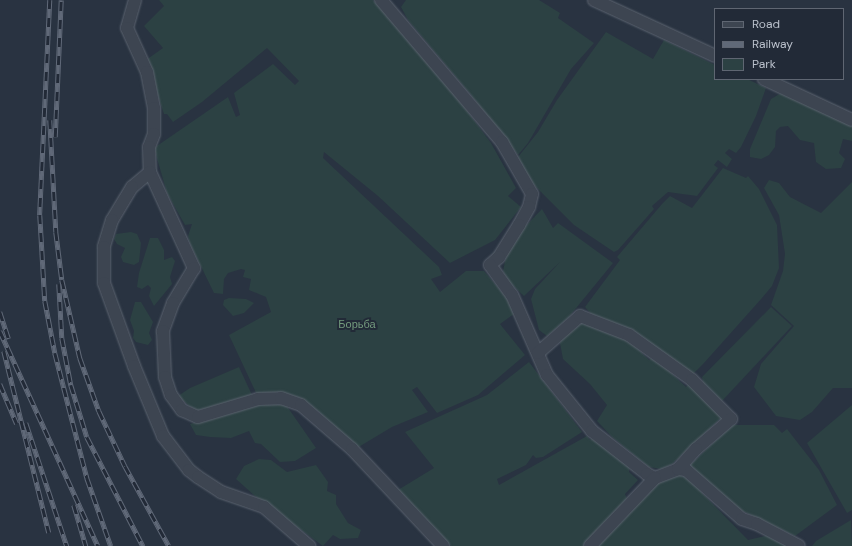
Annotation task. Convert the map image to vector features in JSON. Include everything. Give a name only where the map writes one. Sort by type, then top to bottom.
[{"type":"street","points":[[135,0],[127,28],[147,72],[154,108],[154,134],[149,147],[150,172],[194,268],[173,303],[163,331],[165,377],[178,406],[190,415],[198,417],[258,399],[281,398],[301,405],[352,449],[443,546]]},
{"type":"street","points":[[381,0],[502,142],[532,194],[529,207],[519,225],[499,257],[490,265],[512,295],[547,375],[592,431],[655,478]]},
{"type":"street","points":[[594,0],[714,56]]},
{"type":"street","points":[[766,80],[852,120]]},
{"type":"street","points":[[150,172],[132,187],[112,220],[104,247],[104,283],[134,366],[157,422],[163,436],[189,470],[221,492],[264,507],[309,546]]},
{"type":"street","points":[[538,353],[580,316],[626,333],[692,380],[731,418],[696,449],[678,469],[655,478],[590,546]]},
{"type":"street","points":[[678,469],[691,473],[742,519],[757,524],[799,546]]},
{"type":"green space","name":"Борьба","points":[[159,0],[373,0],[438,72],[491,143],[516,188],[508,196],[521,207],[495,240],[450,263],[378,196],[324,152],[323,158],[439,267],[442,275],[431,279],[440,292],[466,271],[484,271],[518,311],[500,324],[525,355],[478,395],[437,413],[417,387],[412,390],[428,412],[392,427],[357,448],[319,412],[299,398],[257,395],[229,335],[271,312],[266,297],[249,290],[251,279],[243,277],[245,270],[241,269],[228,273],[224,279],[223,294],[214,293],[190,244],[188,236],[192,224],[185,225],[167,193],[154,148],[228,97],[236,117],[240,115],[234,93],[273,64],[295,85],[299,81],[267,48],[202,102],[173,122],[167,114],[164,114],[146,60],[163,48],[144,26],[164,6]]},
{"type":"green space","points":[[406,0],[539,0],[560,13],[558,18],[594,43],[571,69],[528,143],[518,155],[471,95],[408,20],[401,7]]},
{"type":"green space","points":[[606,32],[653,59],[664,40],[714,65],[714,80],[749,80],[766,88],[756,116],[741,147],[736,153],[729,149],[725,153],[732,159],[727,167],[718,160],[714,165],[718,168],[697,196],[668,192],[652,206],[654,209],[618,250],[614,252],[574,225],[531,182],[518,157],[538,132],[557,100]]},
{"type":"green space","points":[[783,92],[852,124],[852,141],[843,139],[839,153],[845,159],[841,168],[826,169],[816,162],[814,143],[800,140],[788,126],[780,127],[776,131],[775,147],[769,155],[761,159],[750,157],[750,149],[771,99]]},
{"type":"green space","points":[[723,168],[746,178],[748,176],[759,189],[777,225],[779,268],[772,286],[762,298],[704,363],[694,373],[688,375],[592,315],[585,307],[620,260],[617,257],[662,204],[670,196],[692,208]]},
{"type":"green space","points":[[769,180],[779,183],[790,197],[821,213],[852,182],[852,388],[833,388],[812,412],[800,420],[776,416],[754,387],[761,364],[794,326],[771,305],[783,271],[785,254],[779,215],[764,188]]},
{"type":"green space","points":[[542,209],[553,228],[558,223],[613,263],[568,318],[547,336],[539,330],[531,299],[535,289],[560,262],[524,296],[509,282],[503,271],[512,240]]},
{"type":"green space","points":[[131,232],[137,234],[141,243],[139,262],[134,265],[123,262],[121,257],[125,248],[117,244],[114,239],[116,234]]},
{"type":"green space","points":[[150,238],[158,238],[164,250],[164,260],[172,257],[175,261],[170,277],[172,284],[154,306],[149,296],[151,288],[148,285],[142,289],[137,287],[139,273]]},
{"type":"green space","points":[[229,298],[246,299],[254,303],[244,313],[233,316],[223,305],[224,300]]},
{"type":"green space","points":[[135,302],[141,302],[153,322],[149,333],[152,340],[148,345],[136,342],[133,338],[134,331],[130,320]]},
{"type":"green space","points":[[771,307],[792,326],[722,401],[703,383],[702,377]]},
{"type":"green space","points":[[582,323],[618,335],[632,343],[649,360],[653,356],[686,387],[690,382],[725,414],[672,464],[662,469],[649,467],[612,437],[597,421],[607,405],[590,384],[563,359],[560,343],[562,339]]},
{"type":"green space","points":[[529,362],[582,432],[543,457],[536,458],[533,455],[526,465],[497,479],[499,485],[587,436],[590,440],[595,436],[630,465],[629,472],[638,480],[625,494],[627,499],[583,546],[451,546],[398,490],[434,468],[405,432],[487,395]]},
{"type":"green space","points":[[239,367],[252,395],[210,410],[194,410],[178,396],[190,388]]},
{"type":"green space","points":[[284,402],[316,448],[295,461],[280,462],[261,444],[255,443],[249,431],[231,438],[210,437],[196,435],[190,424],[221,416],[245,406]]},
{"type":"green space","points":[[852,405],[852,510],[847,513],[807,443]]},
{"type":"green space","points":[[732,425],[774,425],[782,433],[787,429],[819,470],[837,505],[795,536],[732,506],[690,465]]},
{"type":"green space","points":[[259,459],[271,460],[287,472],[316,465],[328,482],[327,491],[336,495],[336,504],[348,523],[361,530],[358,538],[340,539],[333,535],[323,546],[255,496],[236,479],[244,466]]},
{"type":"green space","points":[[677,474],[694,481],[703,494],[748,540],[769,535],[788,546],[598,546],[656,484]]},
{"type":"green space","points":[[851,520],[852,546],[812,546],[816,541]]},
{"type":"railway","points":[[50,0],[40,215],[45,301],[55,353],[87,478],[111,546]]},
{"type":"railway","points":[[55,137],[61,0]]},
{"type":"railway","points":[[50,120],[56,232],[62,280],[80,358],[99,411],[125,466],[169,546]]},
{"type":"railway","points":[[59,284],[62,338],[71,385],[87,437],[143,546]]},
{"type":"railway","points":[[0,312],[9,339]]},
{"type":"railway","points":[[0,331],[98,546]]},
{"type":"railway","points":[[4,351],[49,533]]},
{"type":"railway","points":[[0,384],[17,424]]},
{"type":"railway","points":[[26,423],[67,546]]},
{"type":"railway","points":[[74,505],[86,546]]}]
